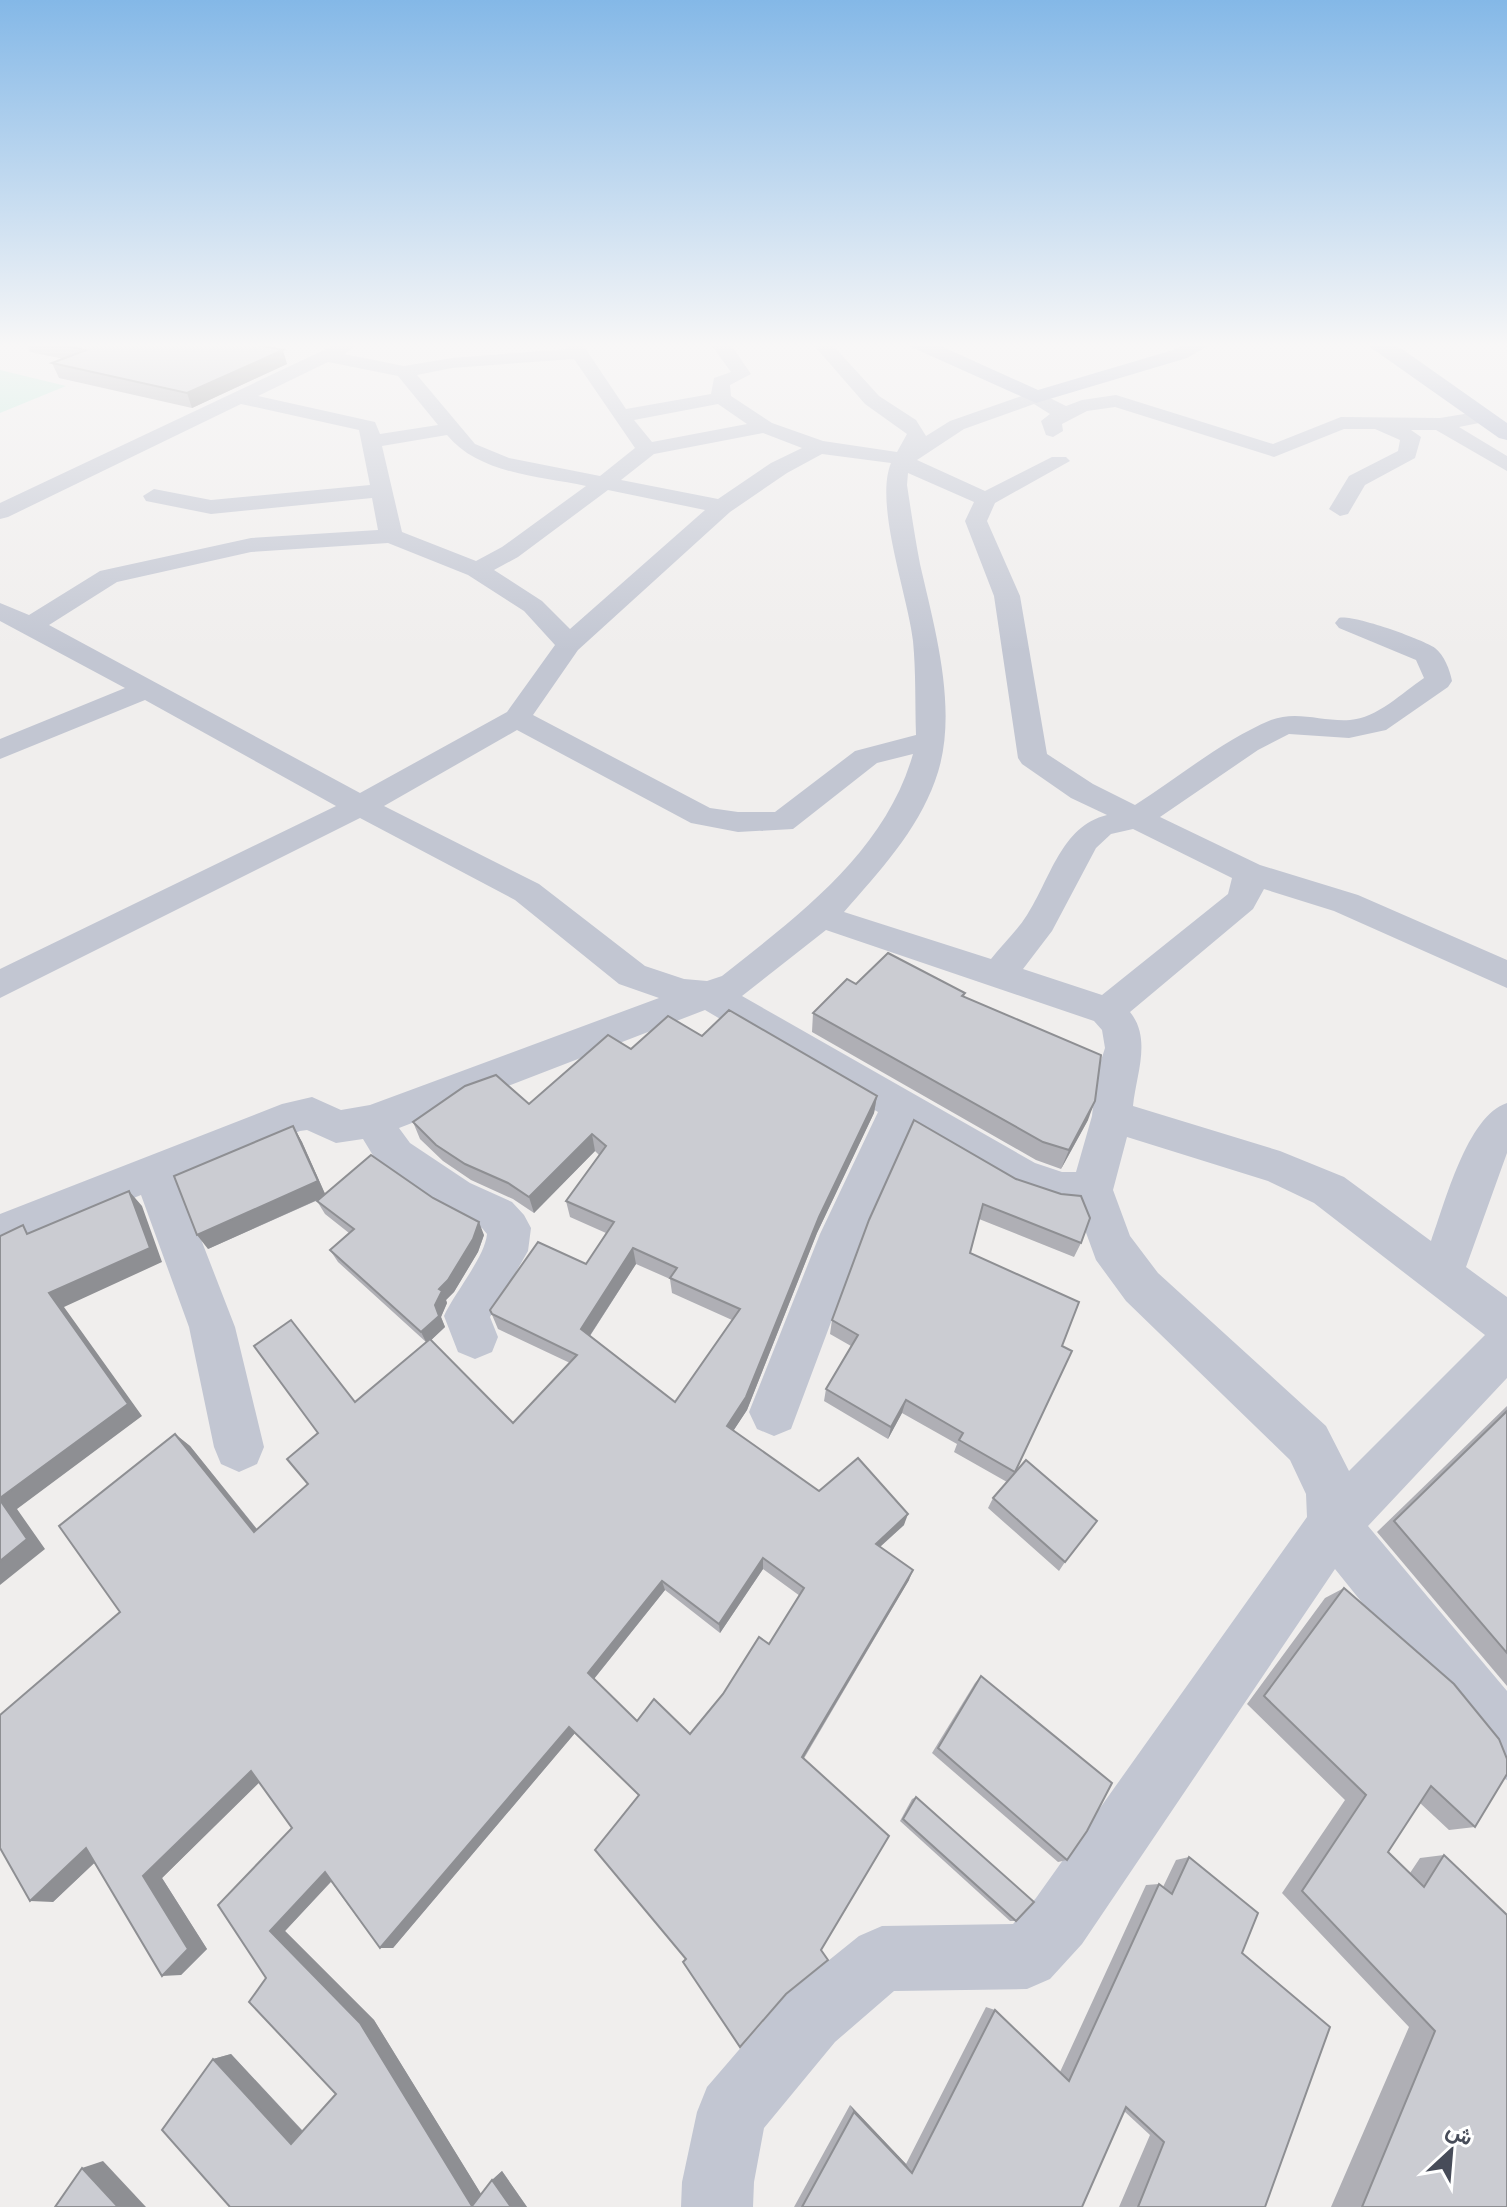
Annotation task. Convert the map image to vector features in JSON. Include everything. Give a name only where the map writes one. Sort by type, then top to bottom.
[{"type":"street","points":[[0,512],[141,445]]},
{"type":"street","points":[[370,445],[391,536]]},
{"type":"street","points":[[465,445],[503,463],[722,507]]},
{"type":"street","points":[[644,445],[647,449]]},
{"type":"street","points":[[477,570],[510,552],[647,449],[668,445]]},
{"type":"street","points":[[814,445],[904,459],[914,468],[986,499]]},
{"type":"street","points":[[0,1233],[296,1115],[312,1113],[336,1127],[373,1121],[735,985],[821,916],[882,848],[920,782],[931,740],[926,640],[901,517],[896,475],[909,445]]},
{"type":"street","points":[[904,459],[926,445]]},
{"type":"street","points":[[1255,445],[1274,451],[1288,445]]},
{"type":"street","points":[[1340,509],[1357,481],[1408,454],[1410,445]]},
{"type":"street","points":[[1474,445],[1507,465]]},
{"type":"street","points":[[8,968],[360,806],[517,718],[569,644],[722,507],[779,468],[819,447]]},
{"type":"street","points":[[849,451],[874,466],[877,487],[901,517]]},
{"type":"street","points":[[1059,461],[986,499],[976,521],[1007,596],[1033,758],[1082,791],[1248,873],[1346,903],[1507,975]]},
{"type":"street","points":[[154,496],[211,507],[381,491]]},
{"type":"street","points":[[30,625],[109,576],[251,545],[391,536],[477,570],[533,606],[569,644]]},
{"type":"street","points":[[0,611],[360,806],[527,892],[632,975],[682,992],[708,994],[1021,1176],[1062,1190],[1092,1190]]},
{"type":"street","points":[[998,975],[1040,923],[1083,843],[1100,827],[1137,818],[1248,744],[1282,726],[1301,724],[1349,729],[1376,724],[1438,681],[1436,669],[1426,654],[1348,623]]},
{"type":"street","points":[[0,750],[147,689]]},
{"type":"street","points":[[517,718],[702,816],[738,822],[782,822],[866,757],[931,740]]},
{"type":"street","points":[[1107,1011],[1241,901],[1249,886],[1248,873]]},
{"type":"street","points":[[821,916],[1107,1011],[1120,1025],[1124,1048],[1116,1076],[1112,1116],[1092,1190],[1112,1246],[1142,1287],[1308,1443],[1332,1491],[1333,1525],[1501,1729],[1507,1750]]},
{"type":"street","points":[[598,1035],[632,975]]},
{"type":"street","points":[[774,1412],[842,1234],[901,1106]]},
{"type":"street","points":[[1112,1116],[1280,1168],[1329,1190],[1507,1324]]},
{"type":"street","points":[[1441,1273],[1484,1154],[1507,1119]]},
{"type":"street","points":[[373,1121],[395,1155],[455,1196],[497,1215],[509,1228],[511,1245],[474,1297],[467,1316],[475,1337]]},
{"type":"street","points":[[154,1172],[212,1327],[239,1447]]},
{"type":"street","points":[[717,2207],[718,2182],[732,2112],[811,2018],[882,1959],[1027,1956],[1059,1921],[1333,1525],[1507,1345]]},
{"type":"building","points":[[888,953],[965,993],[962,996],[1101,1055],[1095,1101],[1069,1150],[1043,1142],[813,1013],[847,979],[856,984]]},
{"type":"building","points":[[729,1010],[877,1096],[819,1217],[746,1397],[727,1426],[819,1491],[858,1458],[908,1514],[876,1544],[913,1570],[802,1757],[889,1836],[821,1950],[828,1960],[786,1994],[740,2047],[683,1962],[686,1959],[595,1850],[639,1795],[569,1727],[380,1948],[325,1872],[270,1931],[360,2023],[472,2206],[492,2180],[511,2207],[230,2207],[162,2130],[213,2059],[291,2144],[336,2094],[249,2002],[266,1978],[218,1905],[292,1828],[251,1771],[143,1876],[188,1949],[162,1976],[86,1848],[30,1901],[0,1848],[0,1715],[120,1612],[59,1526],[175,1434],[254,1532],[308,1484],[287,1459],[318,1433],[254,1346],[291,1320],[355,1402],[430,1339],[513,1423],[577,1355],[492,1314],[490,1310],[538,1242],[586,1264],[614,1222],[566,1201],[606,1146],[592,1134],[529,1197],[508,1183],[465,1164],[436,1145],[413,1122],[465,1086],[496,1075],[529,1104],[608,1035],[631,1049],[668,1016],[702,1036]],"holes":[[[633,1248],[677,1268],[670,1278],[740,1309],[675,1402],[581,1329]],[[763,1558],[804,1588],[769,1644],[759,1637],[723,1694],[690,1734],[654,1699],[637,1721],[588,1673],[662,1581],[719,1624]]]},
{"type":"building","points":[[914,1120],[1016,1179],[1061,1194],[1081,1196],[1090,1218],[1081,1243],[983,1204],[970,1253],[1079,1302],[1062,1346],[1072,1351],[1015,1472],[959,1440],[963,1433],[906,1400],[891,1427],[826,1389],[858,1335],[832,1320],[869,1220]]},
{"type":"building","points":[[293,1126],[318,1181],[197,1235],[174,1176]]},
{"type":"building","points":[[371,1155],[433,1198],[479,1222],[473,1239],[439,1289],[442,1291],[435,1305],[439,1316],[421,1332],[330,1250],[354,1229],[317,1201]]},
{"type":"building","points":[[129,1191],[150,1248],[49,1293],[128,1404],[0,1498],[0,1236],[23,1225],[27,1234]]},
{"type":"building","points":[[1507,1411],[1507,1653],[1394,1521]]},
{"type":"building","points":[[1026,1460],[1097,1521],[1065,1562],[993,1498]]},
{"type":"building","points":[[0,1500],[27,1539],[0,1561]]},
{"type":"building","points":[[1344,1588],[1454,1684],[1499,1739],[1507,1759],[1507,1774],[1475,1827],[1431,1786],[1388,1852],[1424,1887],[1444,1855],[1507,1915],[1507,2207],[1362,2207],[1435,2031],[1302,1891],[1366,1795],[1264,1696]]},
{"type":"building","points":[[981,1676],[1112,1783],[1087,1831],[1067,1860],[938,1748]]},
{"type":"building","points":[[916,1797],[1034,1902],[1016,1921],[903,1819]]},
{"type":"building","points":[[1189,1857],[1258,1913],[1242,1953],[1330,2027],[1265,2207],[1138,2207],[1164,2142],[1126,2107],[1082,2207],[802,2207],[854,2112],[912,2173],[995,2010],[1069,2081],[1159,1884],[1172,1894]]},
{"type":"building","points":[[82,2168],[118,2207],[55,2207]]}]
